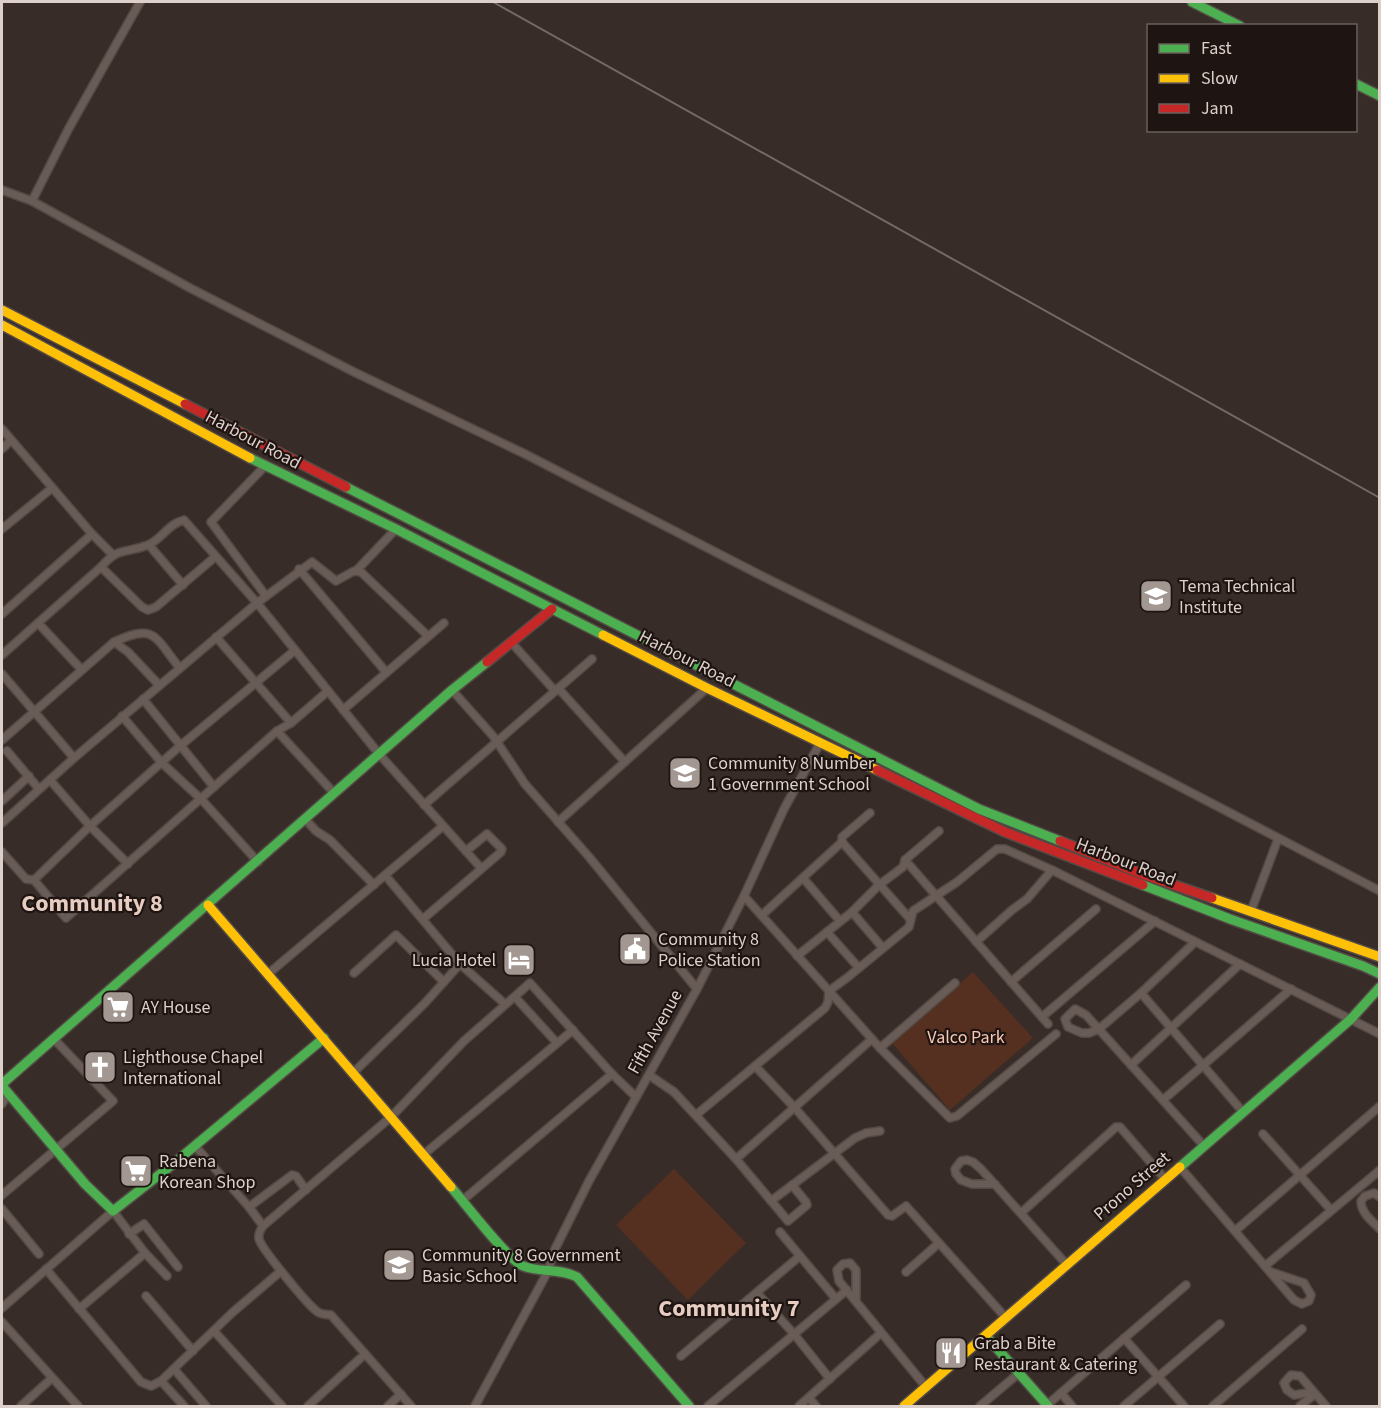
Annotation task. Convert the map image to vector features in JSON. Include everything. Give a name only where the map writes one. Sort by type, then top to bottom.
[{"type":"main road","points":[[1192,2],[1236,24]]},
{"type":"main road","points":[[1357,84],[1380,96]]},
{"type":"main road","name":"Harbour Road","points":[[2,310],[979,809],[1142,874],[1251,910],[1380,957]]},
{"type":"main road","name":"Harbour Road","points":[[2,325],[265,466],[707,688],[1005,832],[1380,974]]},
{"type":"main road","points":[[324,1038],[195,1146],[112,1211],[85,1184],[4,1088],[54,1039],[334,793],[453,690],[552,609]]},
{"type":"main road","points":[[208,905],[515,1261],[530,1269],[563,1271],[577,1277],[689,1407]]},
{"type":"main road","name":"Prono Street","points":[[904,1407],[1351,1019],[1380,987]]},
{"type":"main road","points":[[986,1336],[1047,1406]]},
{"type":"street","points":[[32,201],[69,128],[140,2]]},
{"type":"street","points":[[2,190],[32,201],[200,293],[354,372],[525,454],[764,577],[1033,711],[1380,891]]},
{"type":"street","points":[[2,429],[92,534],[112,554]]},
{"type":"street","points":[[2,449],[11,440]]},
{"type":"street","points":[[265,466],[211,522],[266,596]]},
{"type":"street","points":[[2,529],[52,488]]},
{"type":"street","points":[[2,655],[112,554],[149,545],[172,525],[184,520],[256,603],[379,754],[481,868]]},
{"type":"street","points":[[2,823],[179,667],[299,569],[312,562],[336,581],[356,571],[396,530]]},
{"type":"street","points":[[2,614],[92,534]]},
{"type":"street","points":[[149,545],[183,585]]},
{"type":"street","points":[[100,567],[148,610],[156,607],[215,557]]},
{"type":"street","points":[[299,569],[386,672]]},
{"type":"street","points":[[356,571],[361,573],[428,636]]},
{"type":"street","points":[[38,623],[81,669]]},
{"type":"street","points":[[343,710],[444,623]]},
{"type":"street","points":[[2,740],[114,642],[143,631],[153,635],[179,667]]},
{"type":"street","points":[[216,637],[291,723]]},
{"type":"street","points":[[114,642],[128,652],[159,685]]},
{"type":"street","points":[[511,642],[625,762]]},
{"type":"street","points":[[34,880],[90,826],[180,746],[294,651]]},
{"type":"street","points":[[424,805],[592,659]]},
{"type":"street","points":[[2,674],[74,758]]},
{"type":"street","points":[[558,822],[707,688]]},
{"type":"street","points":[[453,690],[497,742],[525,784],[696,988]]},
{"type":"street","points":[[2,852],[26,879],[34,880],[66,918],[202,800],[277,731],[291,723],[328,691]]},
{"type":"street","points":[[143,699],[214,787]]},
{"type":"street","points":[[122,716],[162,763],[202,800],[258,862]]},
{"type":"street","points":[[277,731],[334,793]]},
{"type":"street","name":"Fifth Avenue","points":[[476,1407],[548,1271],[555,1249],[589,1181],[696,988],[744,896],[784,809],[820,743]]},
{"type":"street","points":[[7,751],[39,789]]},
{"type":"street","points":[[2,801],[28,776]]},
{"type":"street","points":[[50,780],[90,826],[128,864]]},
{"type":"street","points":[[762,915],[842,842],[842,837],[870,813]]},
{"type":"street","points":[[305,819],[316,831],[330,840],[374,885]]},
{"type":"street","points":[[268,974],[443,826]]},
{"type":"street","points":[[797,956],[852,912],[879,885],[903,867],[905,860],[939,831]]},
{"type":"street","points":[[423,919],[501,852],[501,848],[487,834],[465,850]]},
{"type":"street","points":[[1251,910],[1278,839]]},
{"type":"street","points":[[842,842],[910,919]]},
{"type":"street","points":[[696,1115],[825,1008],[829,991],[909,927],[913,911],[957,882],[999,848],[1052,870],[1380,1034]]},
{"type":"street","points":[[905,860],[1048,1024]]},
{"type":"street","points":[[976,942],[1027,899],[1052,870]]},
{"type":"street","points":[[385,875],[460,964],[505,1004]]},
{"type":"street","points":[[803,878],[840,921]]},
{"type":"street","points":[[744,896],[880,1048],[947,1116],[953,1118],[1056,1034]]},
{"type":"street","points":[[1011,982],[1096,909]]},
{"type":"street","points":[[852,912],[882,947]]},
{"type":"street","points":[[1042,1017],[1155,921]]},
{"type":"street","points":[[827,932],[859,968]]},
{"type":"street","points":[[354,973],[396,935],[444,982]]},
{"type":"street","points":[[1195,942],[1099,1029],[1082,1033],[1068,1027],[1065,1019],[1071,1011],[1078,1009],[1099,1029],[1204,1146]]},
{"type":"street","points":[[353,1073],[460,964]]},
{"type":"street","points":[[1131,1065],[1240,964]]},
{"type":"street","points":[[411,1407],[331,1315],[316,1311],[281,1271],[259,1239],[263,1226],[391,1117],[465,1041],[530,983],[612,1074],[636,1097]]},
{"type":"street","points":[[880,1048],[955,983]]},
{"type":"street","points":[[1163,1100],[1291,989]]},
{"type":"street","points":[[1141,993],[1243,1112]]},
{"type":"street","points":[[515,997],[557,1043]]},
{"type":"street","points":[[423,1155],[573,1030]]},
{"type":"street","points":[[2,1195],[113,1101],[54,1039]]},
{"type":"street","points":[[736,1159],[872,1039]]},
{"type":"street","points":[[755,1066],[888,1215],[892,1216],[906,1206],[1006,1318]]},
{"type":"street","points":[[463,1200],[612,1074]]},
{"type":"street","points":[[649,1075],[668,1087],[696,1115],[787,1220],[791,1221],[807,1205],[792,1185]]},
{"type":"street","points":[[2,1104],[4,1088]]},
{"type":"street","points":[[1235,1231],[1380,1106]]},
{"type":"street","points":[[1021,1213],[1116,1127],[1119,1127],[1165,1179]]},
{"type":"street","points":[[771,1201],[833,1153],[866,1132],[880,1131]]},
{"type":"street","points":[[1263,1134],[1331,1210]]},
{"type":"street","points":[[195,1146],[263,1226]]},
{"type":"street","points":[[996,1184],[967,1183],[956,1174],[955,1169],[961,1161],[973,1162],[996,1184],[1067,1265]]},
{"type":"street","points":[[1179,1166],[1293,1300],[1302,1304],[1309,1301],[1311,1294],[1305,1283],[1271,1272]]},
{"type":"street","points":[[1265,1266],[1380,1170]]},
{"type":"street","points":[[249,1207],[292,1175],[296,1176],[306,1190]]},
{"type":"street","points":[[1380,1197],[1374,1193],[1369,1194],[1361,1201],[1361,1207],[1380,1229]]},
{"type":"street","points":[[2,1209],[39,1254]]},
{"type":"street","points":[[2,1308],[112,1211],[129,1234],[167,1276]]},
{"type":"street","points":[[129,1234],[144,1224],[178,1267]]},
{"type":"street","points":[[780,1232],[836,1299]]},
{"type":"street","points":[[906,1272],[939,1243]]},
{"type":"street","points":[[79,1309],[145,1252]]},
{"type":"street","points":[[681,1356],[800,1256]]},
{"type":"street","points":[[856,1301],[856,1270],[850,1263],[843,1264],[837,1270],[839,1281],[926,1387]]},
{"type":"street","points":[[46,1269],[141,1382],[150,1386],[161,1381],[281,1271]]},
{"type":"street","points":[[1047,1406],[1186,1285]]},
{"type":"street","points":[[708,1407],[847,1290]]},
{"type":"street","points":[[757,1293],[830,1378]]},
{"type":"street","points":[[146,1296],[193,1351]]},
{"type":"street","points":[[2,1322],[78,1407]]},
{"type":"street","points":[[1124,1407],[1220,1324]]},
{"type":"street","points":[[1213,1407],[1302,1329]]},
{"type":"street","points":[[214,1331],[282,1407]]},
{"type":"street","points":[[799,1407],[881,1333]]},
{"type":"street","points":[[1124,1338],[1184,1407]]},
{"type":"street","points":[[309,1407],[365,1354]]},
{"type":"street","points":[[174,1369],[206,1407]]},
{"type":"street","points":[[980,1407],[1019,1373]]},
{"type":"street","points":[[21,1407],[52,1378]]},
{"type":"street","points":[[161,1381],[184,1407]]},
{"type":"street","points":[[1061,1393],[1072,1407]]},
{"type":"street","points":[[1300,1407],[1314,1393],[1326,1407]]},
{"type":"street","points":[[388,1407],[401,1394]]},
{"type":"street","points":[[809,1398],[816,1407]]},
{"type":"street","points":[[988,1400],[994,1407]]},
{"type":"green space","name":"Valco Park","points":[[973,972],[1033,1038],[950,1110],[892,1043]]},
{"type":"green space","points":[[674,1169],[746,1243],[688,1300],[616,1225]]},
{"type":"railway","points":[[493,2],[1380,498]]},
{"type":"traffic: fast","points":[[1192,2],[1236,24]]},
{"type":"traffic: fast","points":[[1357,84],[1380,96]]},
{"type":"traffic: fast","points":[[250,458],[396,529],[603,635]]},
{"type":"traffic: fast","points":[[346,487],[979,809],[1060,841]]},
{"type":"traffic: fast","points":[[2,1084],[452,690],[487,662]]},
{"type":"traffic: fast","points":[[1143,885],[1380,974]]},
{"type":"traffic: fast","points":[[1180,1167],[1351,1019],[1380,987]]},
{"type":"traffic: fast","points":[[2,1086],[85,1184],[113,1211],[324,1038]]},
{"type":"traffic: fast","points":[[451,1187],[516,1261],[530,1268],[564,1272],[577,1277],[689,1406]]},
{"type":"traffic: fast","points":[[986,1336],[1048,1406]]},
{"type":"traffic: slow","points":[[2,310],[185,404]]},
{"type":"traffic: slow","points":[[2,325],[250,458]]},
{"type":"traffic: slow","points":[[603,635],[877,770]]},
{"type":"traffic: slow","points":[[1212,898],[1380,957]]},
{"type":"traffic: slow","points":[[208,905],[451,1187]]},
{"type":"traffic: slow","points":[[904,1406],[1180,1167]]},
{"type":"traffic: jam","points":[[185,404],[346,487]]},
{"type":"traffic: jam","points":[[487,662],[552,609]]},
{"type":"traffic: jam","points":[[877,770],[1005,832],[1143,885]]},
{"type":"traffic: jam","points":[[1060,841],[1142,874],[1212,898]]},
{"type":"place","name":"Tema Technical Institute","points":[[1156,596]]},
{"type":"place","name":"Community 8 Number 1 Government School","points":[[685,773]]},
{"type":"place","name":"Community 8 Police Station","points":[[635,949]]},
{"type":"place","name":"Lucia Hotel","points":[[519,960]]},
{"type":"place","name":"AY House","points":[[118,1007]]},
{"type":"place","name":"Lighthouse Chapel International","points":[[100,1067]]},
{"type":"place","name":"Rabena Korean Shop","points":[[136,1171]]},
{"type":"place","name":"Community 8 Government Basic School","points":[[399,1265]]},
{"type":"place","name":"Grab a Bite Restaurant & Catering","points":[[951,1353]]},
{"type":"district","name":"Community 8","points":[[92,903]]},
{"type":"district","name":"Community 7","points":[[729,1308]]}]
